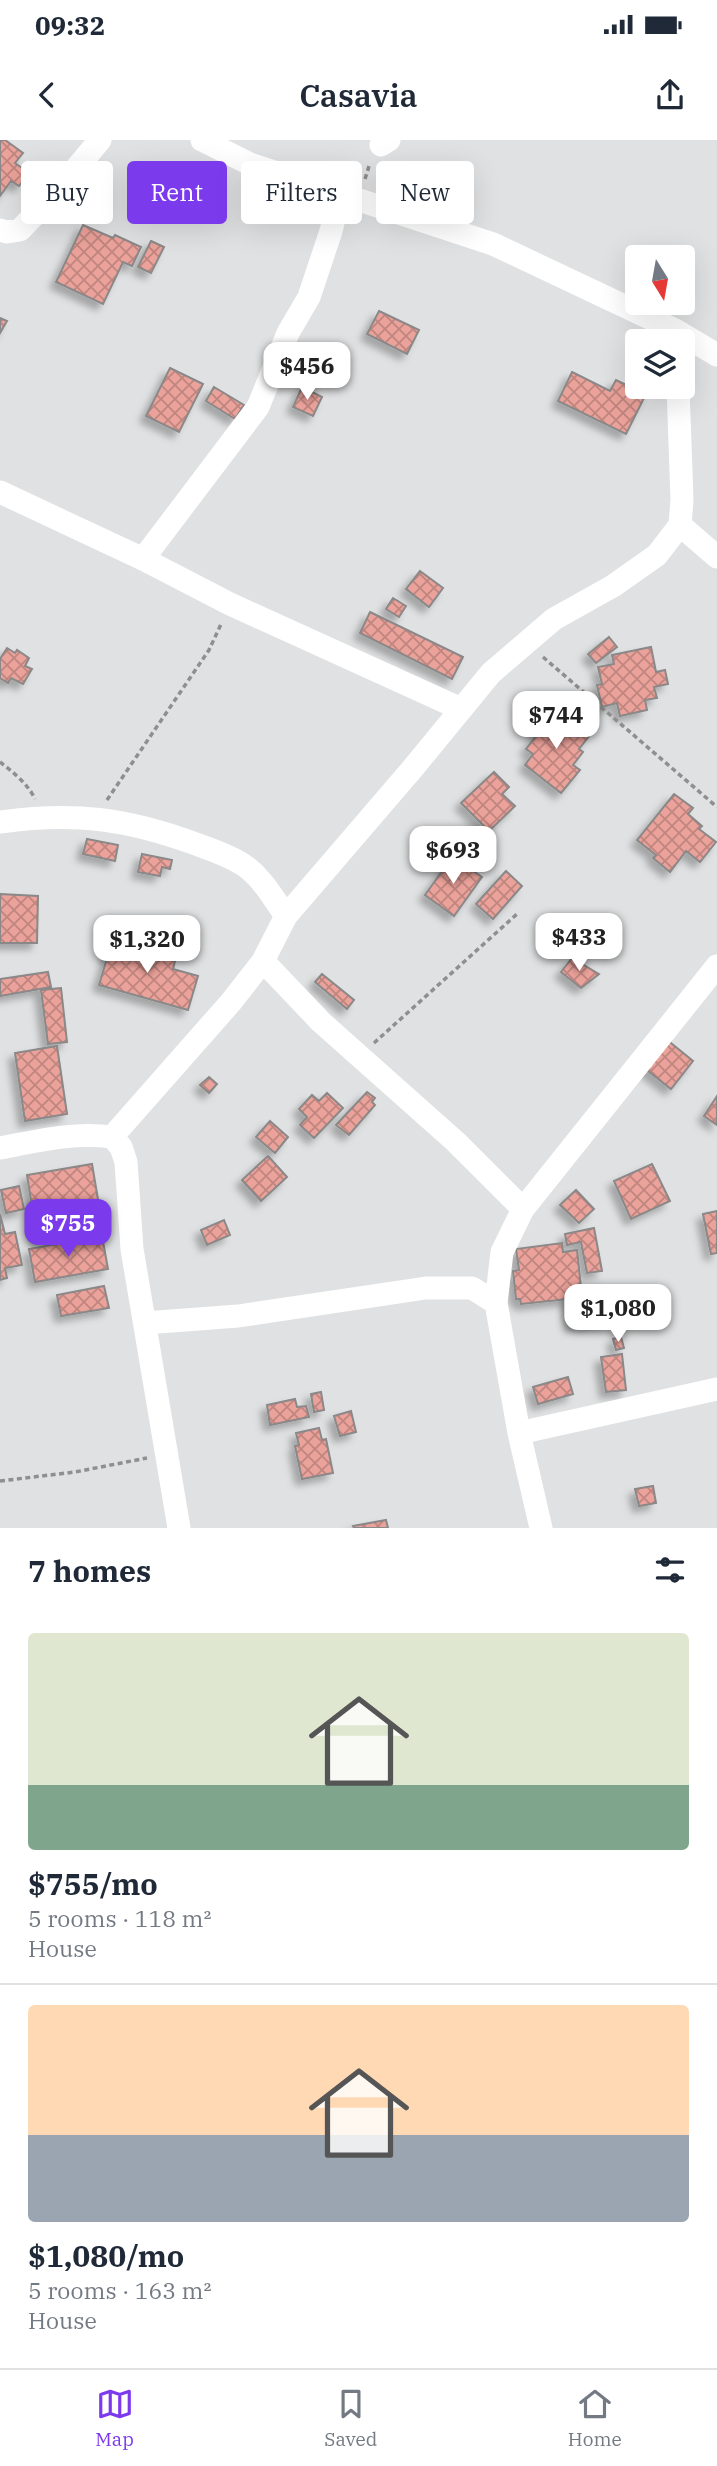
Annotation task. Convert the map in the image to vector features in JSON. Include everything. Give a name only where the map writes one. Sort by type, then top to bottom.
[{"type":"street","points":[[0,230],[20,230],[100,140]]},
{"type":"street","points":[[202,140],[244,161]]},
{"type":"street","points":[[363,202],[493,244],[663,329]]},
{"type":"street","points":[[143,559],[258,407],[288,333],[309,297],[332,224]]},
{"type":"street","points":[[695,345],[717,355]]},
{"type":"street","points":[[112,1137],[231,1002],[263,961],[286,916],[491,673],[554,620],[614,586],[657,555],[680,526],[682,500],[678,399]]},
{"type":"street","points":[[0,492],[143,559],[230,604],[461,709]]},
{"type":"street","points":[[680,526],[717,557]]},
{"type":"street","points":[[0,822],[43,817],[94,817],[164,832],[244,865],[263,882],[286,916]]},
{"type":"street","points":[[263,961],[321,1022],[456,1142],[523,1209]]},
{"type":"street","points":[[541,1528],[519,1433],[496,1303],[502,1252],[523,1209],[717,966]]},
{"type":"street","points":[[0,1148],[53,1138],[94,1135],[112,1137],[121,1147],[126,1162],[132,1249],[179,1528]]},
{"type":"street","points":[[145,1323],[237,1316],[426,1288],[472,1288],[496,1303]]},
{"type":"street","points":[[519,1433],[717,1389]]},
{"type":"path","points":[[363,202],[365,177],[371,158],[385,143]]},
{"type":"path","points":[[94,817],[209,650],[230,604]]},
{"type":"path","points":[[526,642],[717,807]]},
{"type":"path","points":[[0,762],[12,770],[32,792],[43,817]]},
{"type":"path","points":[[360,1056],[517,914]]},
{"type":"path","points":[[0,1481],[75,1472],[166,1454]]},
{"type":"building","points":[[0,140],[5,140],[23,153],[15,163],[21,167],[21,183],[19,186],[11,181],[0,196]]},
{"type":"building","points":[[83,225],[141,247],[132,266],[123,262],[103,304],[56,282]]},
{"type":"building","points":[[151,241],[164,247],[151,273],[138,267]]},
{"type":"building","points":[[379,311],[419,330],[407,354],[367,334]]},
{"type":"building","points":[[0,318],[7,321],[0,333]]},
{"type":"building","points":[[170,368],[203,384],[179,432],[146,416]]},
{"type":"building","points":[[572,372],[610,391],[616,380],[625,384],[625,399],[644,399],[626,434],[558,401]]},
{"type":"building","points":[[214,387],[244,405],[235,419],[206,401]]},
{"type":"building","points":[[302,387],[322,397],[313,416],[293,407]]},
{"type":"building","points":[[420,571],[443,588],[429,607],[406,589]]},
{"type":"building","points":[[393,598],[406,606],[399,617],[386,609]]},
{"type":"building","points":[[370,612],[463,657],[452,679],[360,633]]},
{"type":"building","points":[[609,637],[617,647],[596,663],[588,654]]},
{"type":"building","points":[[651,647],[656,672],[665,670],[668,684],[654,687],[657,698],[645,700],[647,710],[620,716],[617,703],[602,707],[597,685],[602,684],[598,667],[614,664],[612,655]]},
{"type":"building","points":[[7,648],[15,653],[17,650],[29,658],[25,666],[32,669],[23,684],[11,678],[8,683],[0,678],[0,659]]},
{"type":"building","points":[[546,713],[560,724],[566,717],[590,735],[579,749],[583,752],[573,765],[580,770],[561,793],[525,765],[533,754],[526,749],[539,732],[534,728]]},
{"type":"building","points":[[494,772],[509,787],[502,794],[515,806],[489,831],[461,803]]},
{"type":"building","points":[[674,794],[693,808],[688,814],[702,826],[699,829],[716,842],[700,862],[686,851],[670,872],[653,858],[656,855],[637,840]]},
{"type":"building","points":[[87,839],[118,845],[115,861],[83,854]]},
{"type":"building","points":[[142,854],[172,860],[170,869],[162,867],[160,876],[138,872]]},
{"type":"building","points":[[452,857],[482,877],[454,916],[425,895]]},
{"type":"building","points":[[506,871],[522,886],[493,919],[476,904]]},
{"type":"building","points":[[0,894],[38,896],[37,943],[0,943]]},
{"type":"building","points":[[113,938],[176,957],[173,969],[198,976],[188,1010],[99,985]]},
{"type":"building","points":[[572,958],[599,974],[581,988],[561,972]]},
{"type":"building","points":[[48,972],[51,987],[0,996],[0,979]]},
{"type":"building","points":[[322,974],[354,1000],[347,1009],[315,982]]},
{"type":"building","points":[[61,988],[67,1042],[48,1044],[41,990]]},
{"type":"building","points":[[666,1039],[693,1061],[671,1089],[643,1067]]},
{"type":"building","points":[[57,1046],[67,1114],[25,1121],[15,1053]]},
{"type":"building","points":[[209,1077],[217,1084],[209,1093],[200,1085]]},
{"type":"building","points":[[367,1092],[375,1098],[372,1102],[375,1105],[349,1135],[336,1125]]},
{"type":"building","points":[[327,1093],[343,1108],[314,1138],[300,1125],[307,1117],[299,1109],[312,1095],[319,1101]]},
{"type":"building","points":[[717,1096],[717,1125],[704,1116]]},
{"type":"building","points":[[270,1121],[288,1137],[275,1153],[256,1137]]},
{"type":"building","points":[[268,1156],[287,1177],[261,1201],[242,1180]]},
{"type":"building","points":[[92,1164],[103,1229],[37,1239],[27,1175]]},
{"type":"building","points":[[652,1164],[670,1201],[631,1219],[614,1181]]},
{"type":"building","points":[[19,1186],[24,1209],[6,1213],[1,1190]]},
{"type":"building","points":[[576,1190],[594,1209],[579,1223],[560,1205]]},
{"type":"building","points":[[717,1211],[717,1253],[711,1254],[703,1214]]},
{"type":"building","points":[[0,1214],[5,1234],[15,1232],[22,1265],[5,1268],[7,1278],[0,1280]]},
{"type":"building","points":[[224,1220],[230,1235],[207,1245],[201,1230]]},
{"type":"building","points":[[594,1228],[602,1271],[587,1273],[581,1242],[567,1245],[565,1234]]},
{"type":"building","points":[[102,1236],[108,1269],[35,1282],[29,1249]]},
{"type":"building","points":[[562,1243],[563,1252],[577,1250],[581,1287],[604,1285],[609,1321],[571,1326],[568,1299],[521,1304],[520,1299],[516,1299],[513,1271],[519,1270],[516,1249]]},
{"type":"building","points":[[104,1286],[109,1308],[61,1316],[57,1295]]},
{"type":"building","points":[[621,1337],[624,1348],[616,1350],[613,1339]]},
{"type":"building","points":[[622,1354],[626,1390],[606,1392],[601,1357]]},
{"type":"building","points":[[568,1377],[573,1394],[538,1404],[533,1387]]},
{"type":"building","points":[[321,1392],[324,1410],[314,1412],[311,1394]]},
{"type":"building","points":[[295,1399],[297,1407],[306,1406],[309,1417],[270,1425],[267,1405]]},
{"type":"building","points":[[351,1411],[356,1432],[340,1436],[334,1416]]},
{"type":"building","points":[[319,1428],[322,1440],[326,1439],[333,1473],[302,1479],[295,1446],[299,1445],[296,1433]]},
{"type":"building","points":[[653,1486],[656,1503],[639,1506],[635,1489]]},
{"type":"building","points":[[386,1520],[388,1528],[353,1526]]}]
